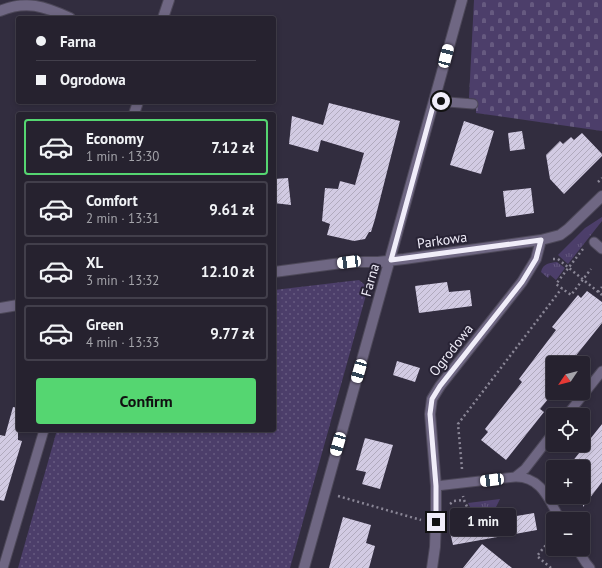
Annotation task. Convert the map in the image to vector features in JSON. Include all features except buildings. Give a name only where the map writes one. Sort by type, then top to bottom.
[{"type":"street","points":[[164,16],[169,0]]},
{"type":"street","name":"Farna","points":[[304,568],[391,260],[462,0]]},
{"type":"street","points":[[0,11],[14,4],[26,1],[40,4],[66,16]]},
{"type":"street","points":[[541,240],[560,235],[602,196]]},
{"type":"street","name":"Parkowa","points":[[276,272],[349,262],[391,260],[541,240]]},
{"type":"street","name":"Ogrodowa","points":[[432,568],[436,535],[436,486],[430,414],[432,399],[440,386],[522,282],[536,259],[541,240]]},
{"type":"street","points":[[0,308],[16,305]]},
{"type":"lane","points":[[435,99],[448,102],[473,104]]},
{"type":"lane","points":[[591,243],[602,249]]},
{"type":"lane","points":[[573,408],[602,371]]},
{"type":"lane","points":[[3,568],[43,432]]},
{"type":"lane","points":[[515,477],[524,469],[546,442]]},
{"type":"lane","points":[[436,486],[515,477],[527,478],[537,484],[545,493],[556,512]]},
{"type":"lane","points":[[582,556],[590,568]]},
{"type":"path","points":[[597,183],[602,178]]},
{"type":"path","points":[[591,243],[568,268],[556,284],[571,295],[591,269]]},
{"type":"path","points":[[553,259],[558,259],[602,295]]},
{"type":"path","points":[[598,292],[602,287]]},
{"type":"path","points":[[448,522],[472,518],[464,500],[458,424],[562,288]]},
{"type":"path","points":[[335,495],[426,521]]},
{"type":"path","points":[[546,544],[536,556],[551,568]]},
{"type":"green space","points":[[474,0],[602,0],[602,131],[476,113],[476,99],[469,98]]},
{"type":"green space","points":[[602,217],[602,221],[568,264],[558,255],[585,228]]},
{"type":"green space","points":[[557,262],[565,268],[556,280],[550,275],[548,278],[541,272],[545,265]]},
{"type":"green space","points":[[359,280],[365,285],[366,295],[290,568],[18,568],[56,432],[276,432],[276,290]]},
{"type":"green space","points":[[500,499],[495,509],[473,513],[468,503]]},
{"type":"route","points":[[436,522],[436,486],[430,414],[432,399],[435,392],[522,282],[536,259],[541,240],[391,260],[435,99],[441,101]]}]
